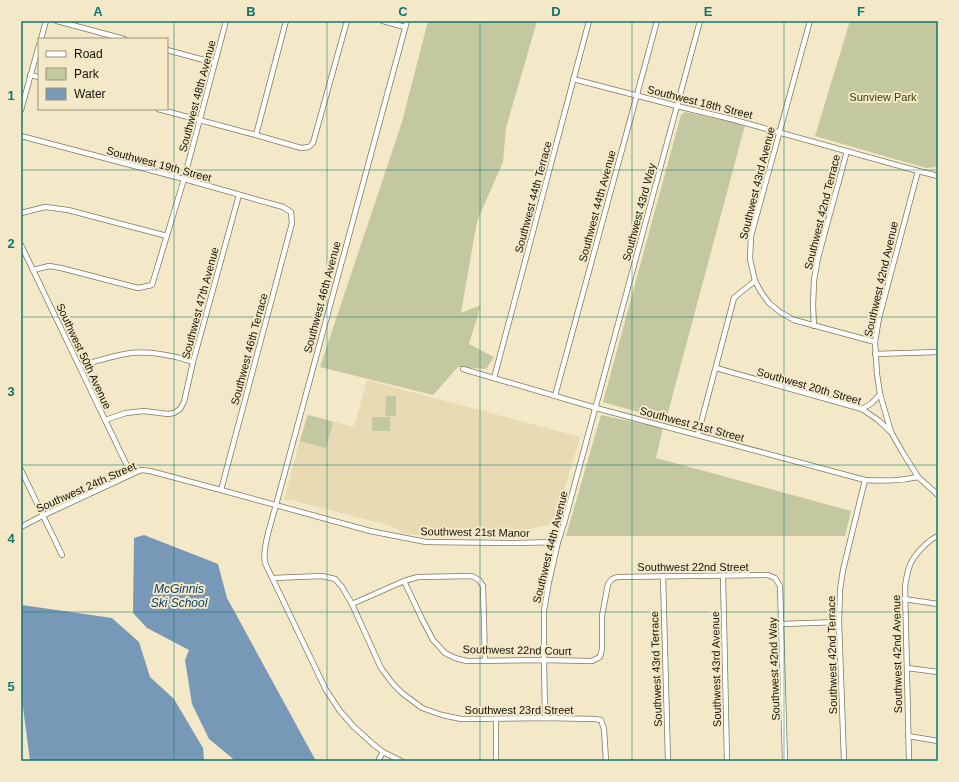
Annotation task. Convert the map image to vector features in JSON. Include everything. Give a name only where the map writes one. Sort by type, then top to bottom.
[{"type":"street","points":[[41,38],[46,21]]},
{"type":"street","points":[[57,21],[120,38]]},
{"type":"street","name":"Southwest 48th Avenue","points":[[33,270],[49,266],[138,288],[152,285],[184,179],[226,21]]},
{"type":"street","points":[[256,135],[286,21]]},
{"type":"street","points":[[162,110],[301,148],[309,147],[313,143],[347,21]]},
{"type":"street","points":[[383,21],[405,27]]},
{"type":"street","name":"Southwest 46th Avenue","points":[[273,578],[265,563],[264,554],[407,21]]},
{"type":"street","name":"Southwest 44th Terrace","points":[[494,378],[589,21]]},
{"type":"street","name":"Southwest 44th Avenue","points":[[555,396],[657,21]]},
{"type":"street","name":"Southwest 43rd Way","points":[[596,408],[700,21]]},
{"type":"street","name":"Southwest 43rd Avenue","points":[[755,281],[750,259],[751,236],[810,21]]},
{"type":"street","points":[[21,110],[38,47]]},
{"type":"street","points":[[168,50],[215,63]]},
{"type":"street","points":[[30,75],[38,77]]},
{"type":"street","name":"Southwest 18th Street","points":[[573,79],[780,132],[918,171],[938,174]]},
{"type":"street","name":"Southwest 19th Street","points":[[21,136],[184,179],[283,207],[291,212]]},
{"type":"street","name":"Southwest 42nd Terrace","points":[[814,326],[814,280],[818,258],[847,151]]},
{"type":"street","name":"Southwest 42nd Avenue","points":[[918,171],[879,318],[875,342],[875,354],[880,394],[891,432],[918,477],[938,495]]},
{"type":"street","name":"Southwest 47th Avenue","points":[[104,420],[126,413],[144,411],[168,414],[174,413],[180,409],[184,402],[193,362],[239,195]]},
{"type":"street","points":[[21,213],[46,207],[68,210],[168,236]]},
{"type":"street","name":"Southwest 46th Terrace","points":[[221,490],[292,223],[291,212]]},
{"type":"street","name":"Southwest 50th Avenue","points":[[21,245],[131,474]]},
{"type":"street","points":[[698,434],[734,298],[755,281],[769,303],[780,312],[794,320],[875,342]]},
{"type":"street","points":[[875,354],[938,352]]},
{"type":"street","points":[[79,366],[126,353],[162,354],[179,357],[193,362]]},
{"type":"street","name":"Southwest 20th Street","points":[[716,368],[862,409],[878,420],[891,432]]},
{"type":"street","name":"Southwest 21st Street","points":[[463,369],[596,408],[698,434],[865,480],[901,480],[918,477]]},
{"type":"street","points":[[862,409],[872,403],[880,394]]},
{"type":"street","name":"Southwest 44th Avenue","points":[[545,718],[544,610],[558,542],[596,408]]},
{"type":"street","points":[[21,470],[62,556]]},
{"type":"street","name":"Southwest 24th Street","points":[[21,527],[141,470],[150,471],[276,505]]},
{"type":"street","name":"Southwest 42nd Terrace","points":[[844,761],[839,622],[840,590],[843,570],[865,480]]},
{"type":"street","name":"Southwest 21st Manor","points":[[276,505],[370,531],[426,542],[558,542]]},
{"type":"street","name":"Southwest 42nd Avenue","points":[[908,761],[907,668],[904,599],[905,586],[910,564],[932,538],[938,536]]},
{"type":"street","name":"Southwest 22nd Street","points":[[600,657],[602,649],[602,616],[608,584],[612,579],[617,577],[768,575],[775,578]]},
{"type":"street","points":[[401,761],[383,752],[354,727],[340,711],[326,690],[273,578],[322,576],[335,579],[342,587],[352,604],[404,580],[418,577],[472,576],[479,580],[484,586],[485,660]]},
{"type":"street","name":"Southwest 43rd Terrace","points":[[663,576],[668,761]]},
{"type":"street","name":"Southwest 43rd Avenue","points":[[723,576],[727,761]]},
{"type":"street","name":"Southwest 42nd Way","points":[[775,578],[780,586],[785,761]]},
{"type":"street","name":"Southwest 22nd Court","points":[[404,580],[433,640],[445,652],[455,658],[467,661],[592,661],[600,657]]},
{"type":"street","points":[[904,599],[938,604]]},
{"type":"street","name":"Southwest 23rd Street","points":[[352,604],[381,668],[402,693],[422,708],[442,715],[461,719],[545,718],[601,720],[604,729],[606,761]]},
{"type":"street","points":[[782,624],[839,622]]},
{"type":"street","points":[[907,668],[938,672]]},
{"type":"street","points":[[496,719],[496,761]]},
{"type":"street","points":[[908,736],[938,741]]},
{"type":"street","points":[[378,761],[383,752]]},
{"type":"shaded area","points":[[367,380],[580,437],[555,521],[552,524],[514,533],[475,532],[473,536],[428,536],[402,533],[396,528],[388,525],[290,500],[284,500],[307,414],[354,427]]},
{"type":"green space","points":[[428,21],[537,21],[506,128],[503,162],[477,221],[461,313],[481,305],[469,344],[494,357],[486,369],[458,367],[433,395],[320,367],[402,122]]},
{"type":"green space","name":"Sunview Park","points":[[850,21],[938,21],[938,167],[926,168],[815,136]]},
{"type":"green space","points":[[685,112],[745,125],[666,420],[603,402],[681,115]]},
{"type":"green space","points":[[386,396],[396,396],[396,416],[385,416]]},
{"type":"green space","points":[[308,415],[333,422],[326,448],[300,441]]},
{"type":"green space","points":[[601,415],[663,428],[656,458],[851,511],[845,536],[566,536]]},
{"type":"green space","points":[[372,417],[390,417],[390,431],[372,431]]},
{"type":"water","name":"McGinnis Ski School","points":[[144,535],[218,564],[227,598],[316,761],[234,761],[209,739],[192,704],[185,660],[189,650],[147,628],[133,613],[134,538]]},
{"type":"water","points":[[22,605],[112,618],[139,642],[150,677],[174,699],[203,748],[204,761],[30,761],[21,692]]}]
